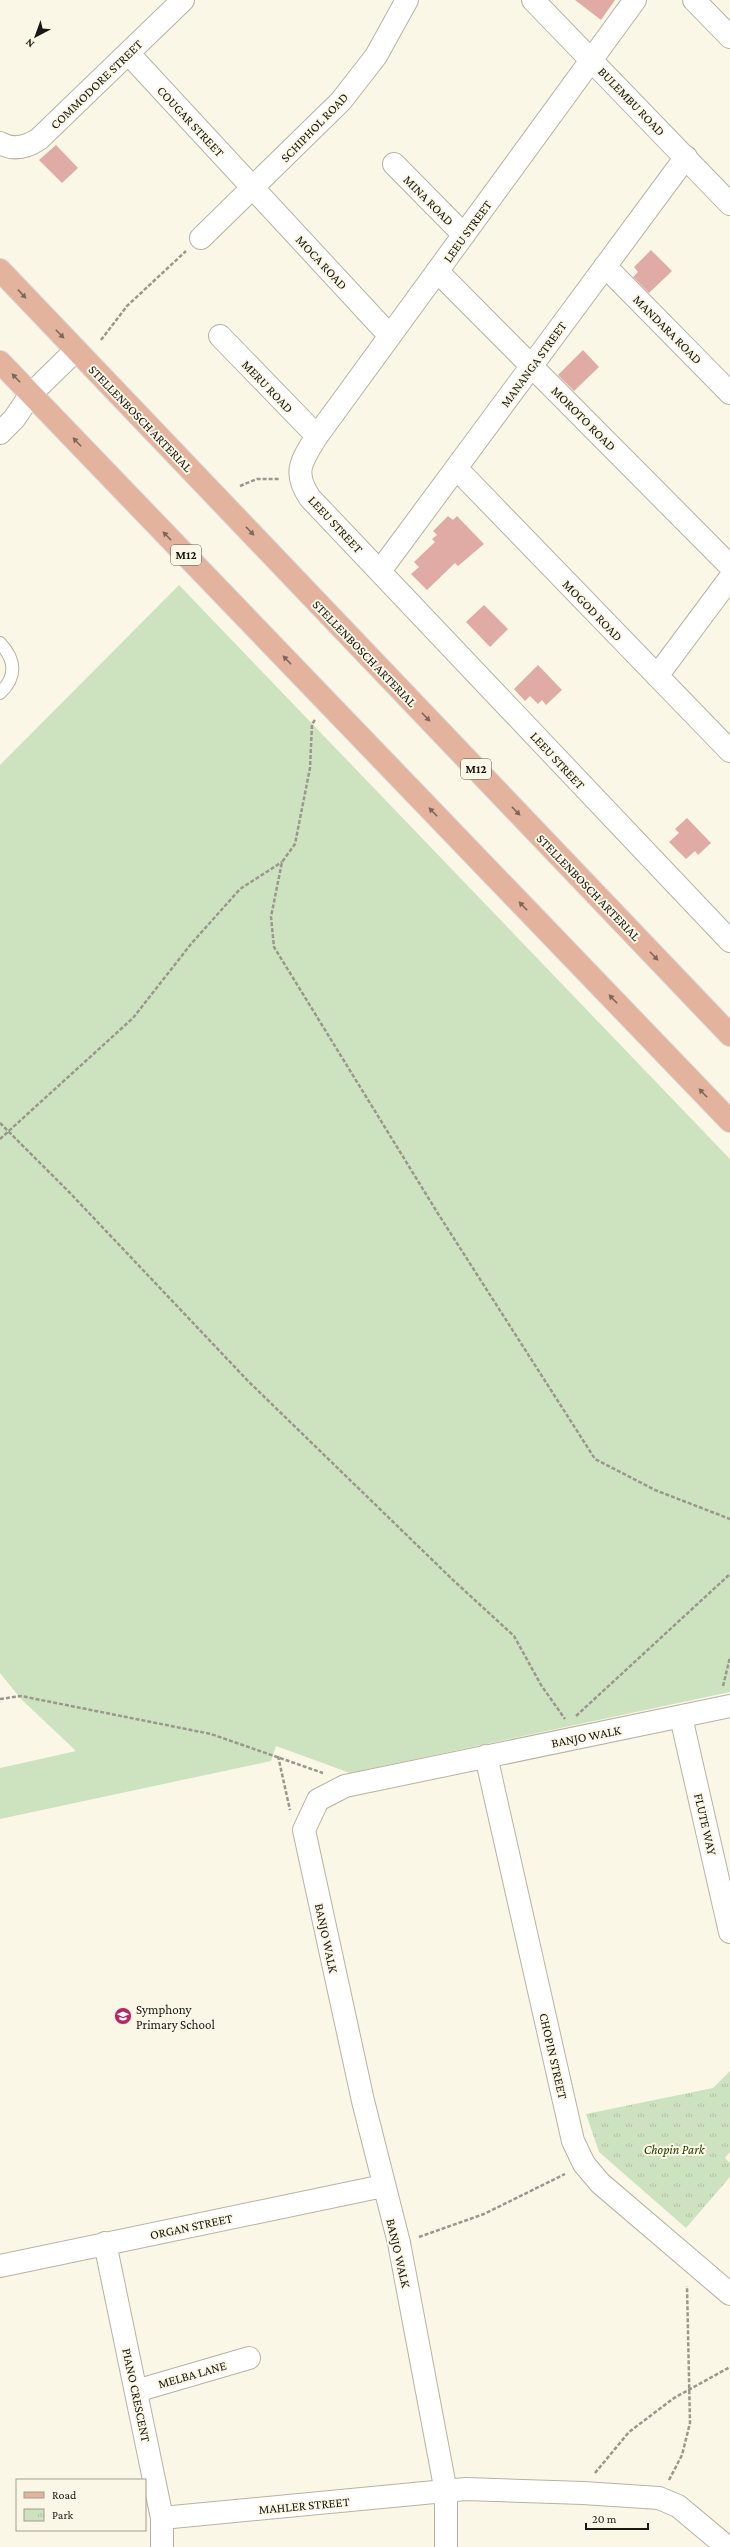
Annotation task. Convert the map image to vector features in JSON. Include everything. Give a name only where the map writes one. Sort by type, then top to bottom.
[{"type":"main road","name":"STELLENBOSCH ARTERIAL","points":[[0,270],[730,1035]]},
{"type":"main road","name":"M12","points":[[0,362],[730,1121]]},
{"type":"street","name":"COMMODORE STREET","points":[[0,143],[15,147],[32,144],[183,0]]},
{"type":"street","name":"SCHIPHOL ROAD","points":[[202,238],[327,117],[376,56],[407,0]]},
{"type":"street","name":"BULEMBU ROAD","points":[[533,0],[730,204]]},
{"type":"street","name":"LEEU STREET","points":[[635,0],[317,436],[301,461],[301,479],[310,498],[730,941]]},
{"type":"street","points":[[694,0],[730,37]]},
{"type":"street","name":"COUGAR STREET","points":[[128,53],[254,189]]},
{"type":"street","name":"MANANGA STREET","points":[[380,571],[686,157]]},
{"type":"street","name":"MINA ROAD","points":[[394,164],[464,235]]},
{"type":"street","name":"MOCA ROAD","points":[[254,189],[390,336]]},
{"type":"street","name":"MANDARA ROAD","points":[[605,266],[730,393]]},
{"type":"street","name":"MOROTO ROAD","points":[[438,271],[730,566]]},
{"type":"street","name":"MERU ROAD","points":[[220,336],[317,436]]},
{"type":"street","points":[[0,433],[14,419],[31,394],[76,350]]},
{"type":"street","name":"MOGOD ROAD","points":[[456,468],[730,751]]},
{"type":"street","points":[[657,676],[730,578]]},
{"type":"street","name":"BANJO WALK","points":[[446,2547],[446,2492],[399,2243],[383,2186],[304,1830],[318,1800],[345,1786],[486,1756],[568,1731],[681,1717],[729,1706]]},
{"type":"street","name":"FLUTE WAY","points":[[681,1717],[728,1906],[730,1932]]},
{"type":"street","name":"CHOPIN STREET","points":[[486,1756],[573,2141],[584,2164],[600,2183],[730,2294]]},
{"type":"street","name":"ORGAN STREET","points":[[0,2266],[383,2186]]},
{"type":"street","name":"PIANO CRESCENT","points":[[105,2243],[162,2518],[162,2547]]},
{"type":"street","name":"MELBA LANE","points":[[136,2391],[249,2358]]},
{"type":"street","points":[[446,2492],[466,2489],[583,2493],[659,2498],[678,2506],[727,2547]]},
{"type":"street","name":"MAHLER STREET","points":[[162,2518],[446,2492]]},
{"type":"lane","points":[[0,643],[12,660],[14,671],[7,687],[0,693]]},
{"type":"path","points":[[101,340],[126,306],[202,238]]},
{"type":"path","points":[[240,486],[257,479],[301,479]]},
{"type":"path","points":[[0,1139],[133,1018],[190,944],[240,889],[282,862],[295,844],[310,768],[312,724],[315,720]]},
{"type":"path","points":[[282,862],[272,917],[274,947],[437,1212],[595,1459],[655,1490],[730,1519]]},
{"type":"path","points":[[0,1123],[249,1382],[453,1580],[514,1636],[541,1685],[553,1699],[568,1731],[730,1574]]},
{"type":"path","points":[[729,1706],[722,1690],[730,1657]]},
{"type":"path","points":[[0,1699],[21,1696],[204,1732],[242,1743],[326,1774]]},
{"type":"path","points":[[278,1756],[291,1816]]},
{"type":"path","points":[[417,2238],[428,2232],[484,2214],[568,2173]]},
{"type":"path","points":[[659,2498],[682,2455],[690,2423],[688,2298],[685,2276],[694,2263]]},
{"type":"path","points":[[583,2493],[592,2476],[629,2432],[674,2398],[730,2367]]},
{"type":"green space","points":[[179,585],[730,1159],[730,1692],[350,1773],[276,1746],[271,1761],[0,1819],[0,1768],[76,1751],[21,1699],[0,1673],[0,765]]},
{"type":"green space","name":"Chopin Park","points":[[730,2071],[730,2152],[725,2158],[730,2163],[730,2177],[686,2228],[599,2152],[586,2114],[713,2088]]},
{"type":"building","points":[[575,0],[615,0],[601,20]]},
{"type":"building","points":[[56,145],[78,168],[62,183],[39,160]]},
{"type":"building","points":[[651,250],[672,271],[649,293],[633,277],[638,272],[634,267]]},
{"type":"building","points":[[583,350],[599,367],[574,391],[558,375]]},
{"type":"building","points":[[448,516],[453,520],[457,516],[484,544],[458,566],[455,563],[427,590],[411,574],[419,567],[414,562],[435,542],[432,539],[437,535],[433,531]]},
{"type":"building","points":[[484,605],[508,629],[490,647],[466,622]]},
{"type":"building","points":[[538,665],[562,690],[546,705],[542,700],[538,704],[530,696],[525,701],[514,689]]},
{"type":"building","points":[[687,818],[711,843],[698,855],[695,851],[686,859],[669,842],[679,833],[675,829]]},
{"type":"place","name":"Symphony Primary School","points":[[123,2016]]}]
